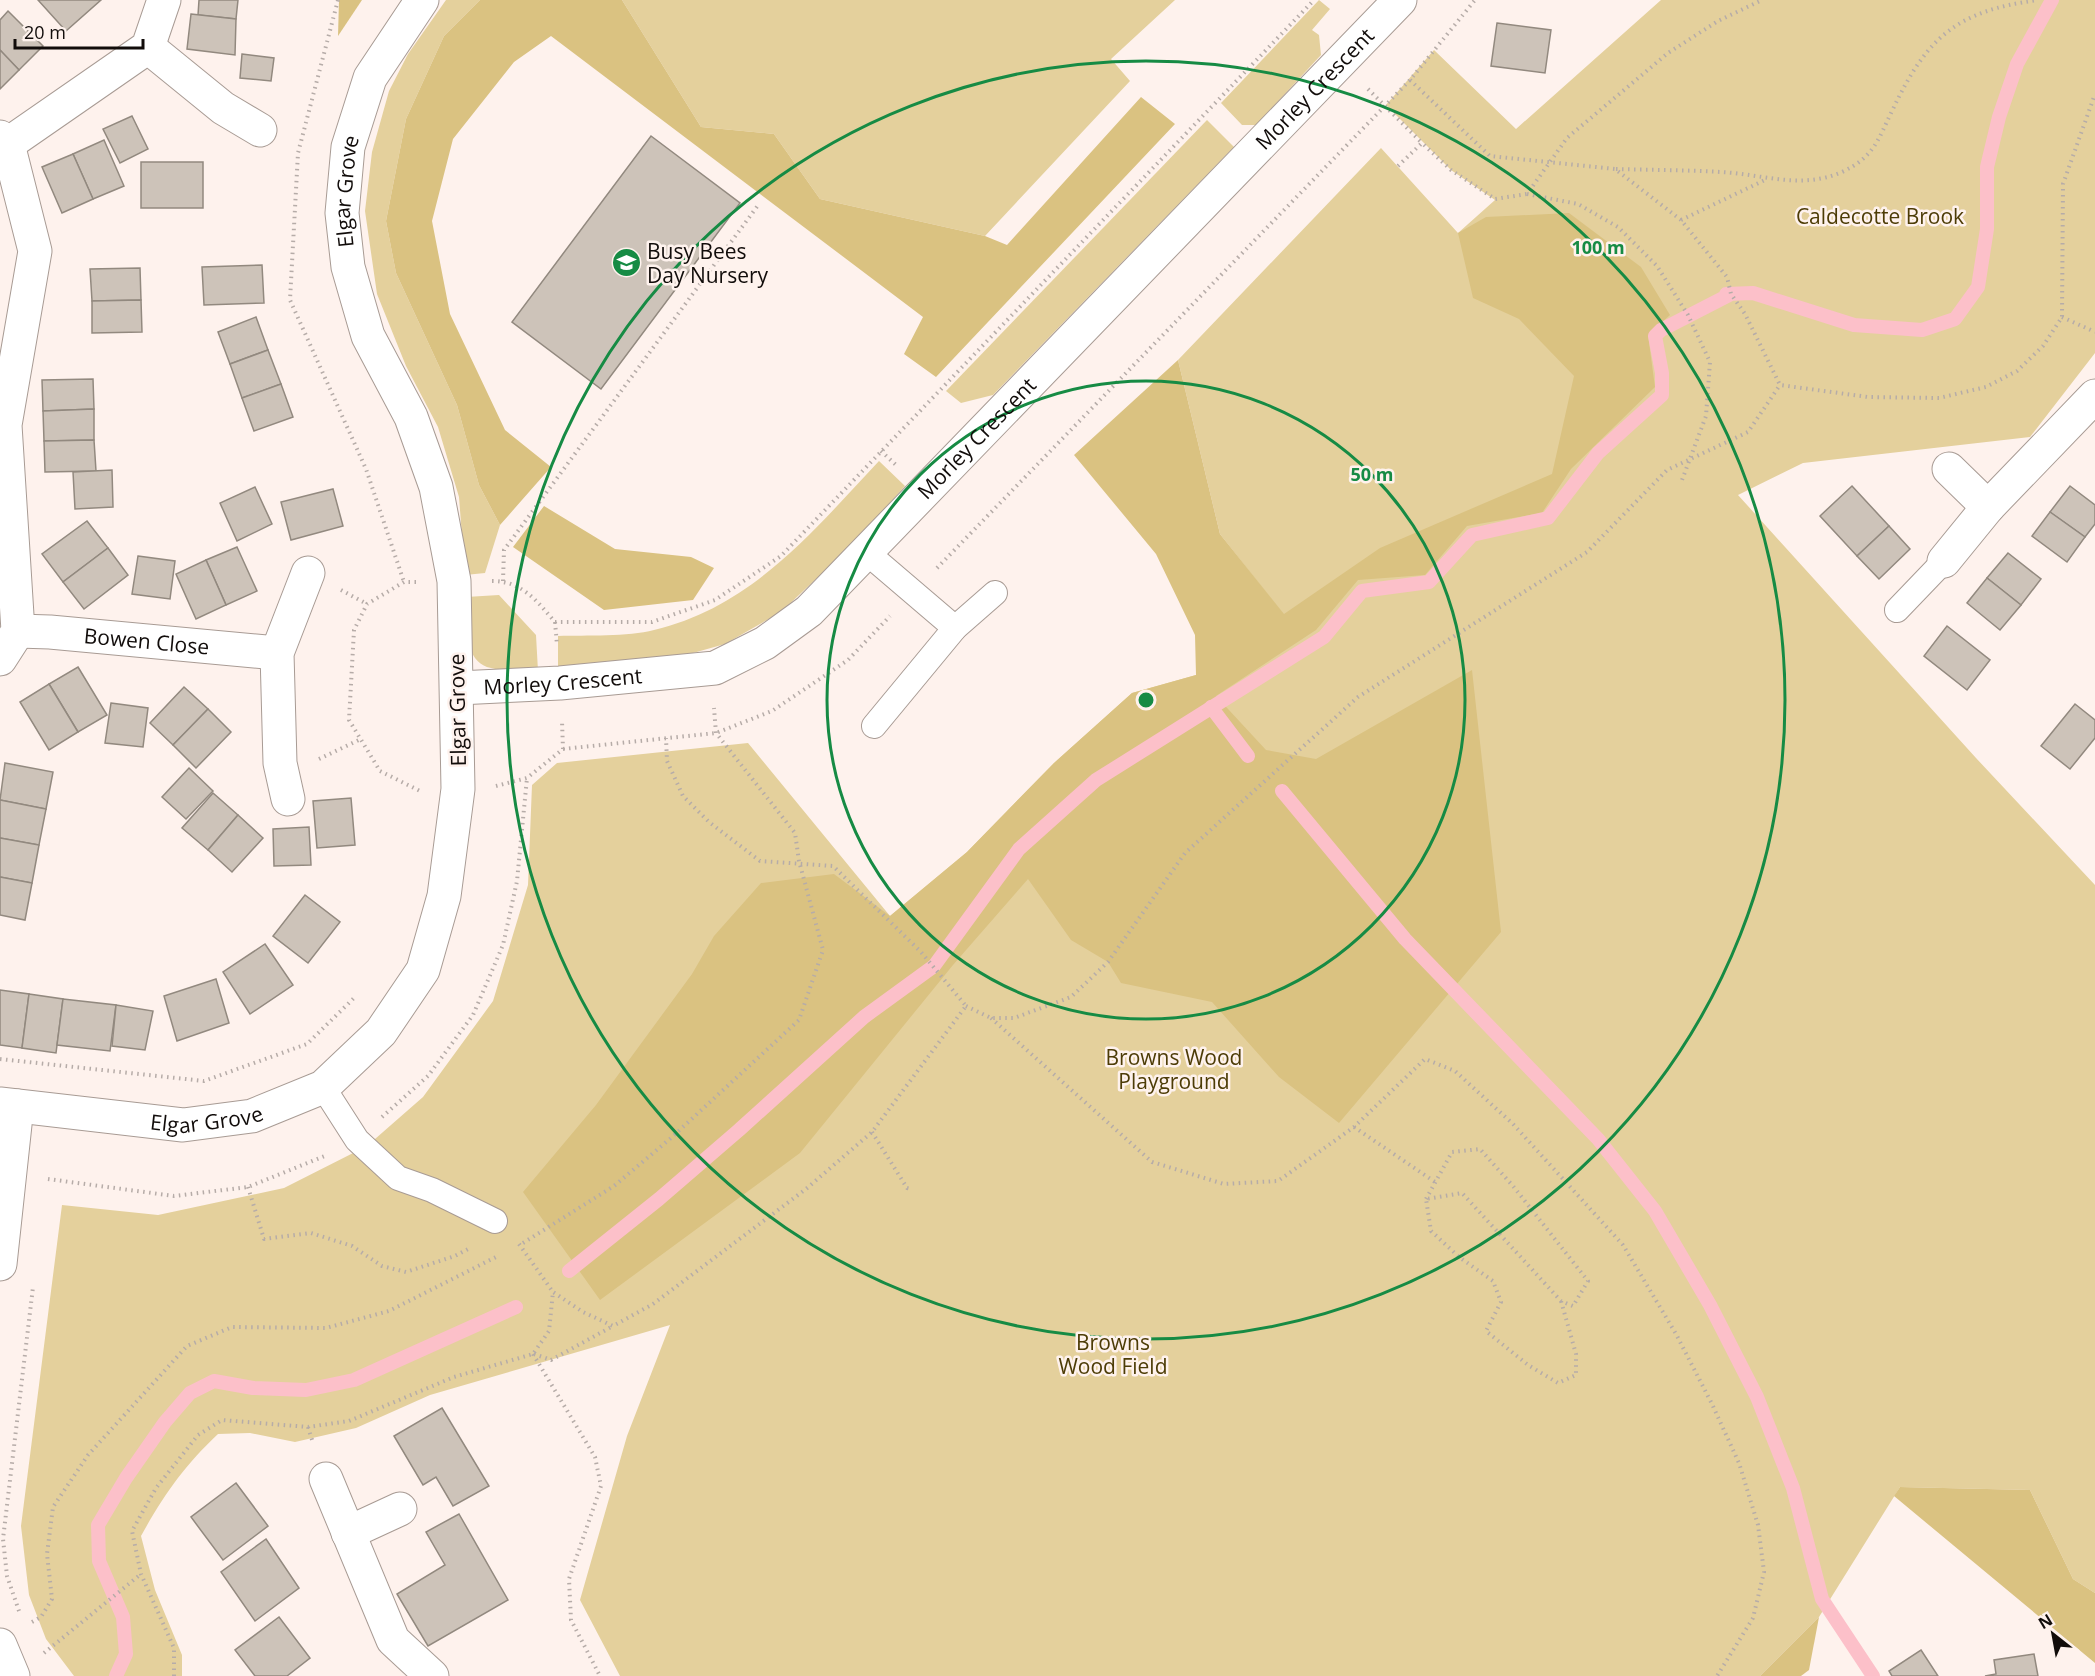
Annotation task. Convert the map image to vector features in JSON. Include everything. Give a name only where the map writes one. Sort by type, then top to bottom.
[{"type":"street","points":[[0,659],[18,631],[5,528],[5,425],[35,251],[4,141],[148,47],[164,0]]},
{"type":"street","name":"Elgar Grove","points":[[9,1105],[183,1125],[252,1116],[323,1087],[381,1032],[423,970],[444,896],[455,810],[458,688],[454,581],[436,487],[411,417],[368,336],[348,267],[342,213],[348,147],[370,78],[422,0]]},
{"type":"street","name":"Morley Crescent","points":[[458,688],[560,683],[715,668],[765,643],[809,611],[1400,0]]},
{"type":"street","points":[[148,47],[223,108],[260,130]]},
{"type":"street","points":[[1944,561],[1988,507],[2095,396]]},
{"type":"street","points":[[1949,469],[1988,507]]},
{"type":"street","points":[[288,799],[280,763],[277,653],[308,573]]},
{"type":"street","name":"Bowen Close","points":[[18,631],[277,653]]},
{"type":"street","points":[[0,1264],[9,1105]]},
{"type":"street","points":[[326,1479],[393,1640],[432,1676]]},
{"type":"street","points":[[348,1533],[400,1509]]},
{"type":"street","points":[[12,1636],[13,1676]]},
{"type":"lane","points":[[866,552],[955,628]]},
{"type":"lane","points":[[1897,610],[1944,561]]},
{"type":"lane","points":[[874,726],[955,628],[995,593]]},
{"type":"lane","points":[[323,1087],[357,1140],[398,1178],[432,1190],[495,1221]]},
{"type":"path","points":[[555,622],[652,622],[716,600],[781,555],[1314,0]]},
{"type":"path","points":[[563,749],[716,733],[772,711],[848,660],[1410,80],[1475,0]]},
{"type":"path","points":[[1527,194],[1567,138],[1668,53],[1718,21],[1761,0]]},
{"type":"path","points":[[1410,80],[1490,156],[1615,169],[1723,172],[1768,179],[1812,181],[1843,171],[1874,150],[1918,61],[1950,27],[1981,12],[2036,0]]},
{"type":"path","points":[[1362,83],[1450,170],[1495,199],[1527,194],[1578,204],[1618,227],[1657,266],[1682,303],[1710,362],[1706,416],[1682,480]]},
{"type":"path","points":[[1780,385],[1868,397],[1939,398],[1986,387],[2017,371],[2043,346],[2062,317],[2063,184],[2095,94]]},
{"type":"path","points":[[1398,166],[1422,144]]},
{"type":"path","points":[[1615,169],[1681,220],[1726,278],[1731,294],[1745,314],[1780,385]]},
{"type":"path","points":[[1681,220],[1768,179]]},
{"type":"path","points":[[503,581],[504,550],[759,204]]},
{"type":"path","points":[[2062,317],[2095,332]]},
{"type":"path","points":[[991,1018],[1014,1018],[1071,997],[1108,962],[1185,853],[1358,697],[1587,552],[1667,470],[1748,432],[1780,385]]},
{"type":"path","points":[[512,1249],[614,1186],[671,1138],[799,1020],[823,950],[799,861],[795,833],[716,733],[714,705]]},
{"type":"path","points":[[666,738],[667,761],[683,796],[709,822],[760,861],[799,861],[833,866],[921,952],[966,1006],[991,1018],[1152,1162],[1224,1184],[1278,1181],[1354,1128],[1425,1059],[1455,1071],[1513,1124],[1623,1245],[1676,1334],[1739,1463],[1758,1525],[1764,1572],[1753,1618],[1717,1676]]},
{"type":"path","points":[[420,803],[421,791]]},
{"type":"path","points":[[0,1059],[204,1081],[307,1044],[360,992]]},
{"type":"path","points":[[174,1676],[174,1648],[141,1574],[132,1531],[156,1488],[198,1435],[222,1420],[308,1427],[349,1420],[454,1377],[533,1354],[551,1360],[653,1304],[806,1189],[872,1132],[966,1006]]},
{"type":"path","points":[[1354,1128],[1435,1182]]},
{"type":"path","points":[[872,1132],[907,1188],[911,1190]]},
{"type":"path","points":[[1426,1199],[1462,1193],[1561,1301],[1573,1306],[1588,1281],[1513,1186],[1480,1149],[1452,1152],[1426,1199],[1431,1231],[1459,1257],[1493,1281],[1501,1302],[1486,1331],[1528,1365],[1558,1383],[1576,1375],[1576,1354],[1561,1301]]},
{"type":"path","points":[[45,1190],[46,1179]]},
{"type":"path","points":[[248,1187],[264,1239],[311,1233],[352,1246],[382,1266],[406,1272],[455,1256],[490,1238],[495,1221],[520,1245],[554,1292],[583,1312],[613,1326]]},
{"type":"path","points":[[12,1636],[41,1617],[52,1599],[47,1554],[53,1507],[88,1455],[153,1387],[187,1346],[232,1327],[326,1328],[389,1311],[504,1253]]},
{"type":"path","points":[[21,1616],[7,1576],[3,1539],[33,1283]]},
{"type":"path","points":[[533,1354],[549,1331],[554,1292]]},
{"type":"path","points":[[533,1354],[595,1457],[601,1486],[569,1579],[571,1620],[600,1676]]},
{"type":"path","points":[[13,1676],[141,1574]]},
{"type":"green space","points":[[446,0],[480,0],[444,36],[406,119],[386,221],[396,273],[457,405],[479,485],[500,525],[485,573],[465,575],[459,497],[438,427],[406,366],[377,294],[365,211],[372,152],[389,91],[408,54]]},
{"type":"green space","points":[[622,0],[1175,0],[1111,59],[1130,81],[985,236],[820,199],[774,134],[701,127]]},
{"type":"green space","points":[[1319,0],[1330,9],[1312,30],[1319,35],[1321,55],[1256,125],[1242,125],[1221,103]]},
{"type":"green space","points":[[1661,0],[2095,0],[2095,353],[2030,437],[1803,463],[1738,495],[1976,758],[2095,885],[2095,1593],[2073,1579],[2030,1490],[1900,1487],[1819,1617],[1760,1676],[620,1676],[580,1600],[627,1436],[670,1325],[430,1395],[356,1428],[295,1442],[250,1433],[218,1434],[175,1482],[141,1536],[155,1590],[182,1655],[182,1676],[74,1676],[46,1639],[29,1595],[21,1526],[62,1205],[158,1215],[284,1188],[367,1146],[423,1097],[493,1001],[528,885],[532,785],[557,763],[748,743],[890,916],[967,852],[1054,763],[1132,693],[1196,675],[1283,614],[1220,534],[1178,360],[1381,148],[1458,233],[1495,200],[1451,170],[1386,105],[1434,50],[1516,129]]},
{"type":"green space","points":[[1207,120],[1234,147],[993,395],[961,403],[946,391]]},
{"type":"green space","points":[[879,461],[905,486],[854,543],[781,612],[725,644],[661,662],[558,670],[558,636],[620,635],[654,630],[689,619],[721,604],[751,585],[805,539]]},
{"type":"green space","points":[[499,595],[536,635],[538,671],[491,668],[482,664],[470,649],[466,628],[466,597]]},
{"type":"shaded area","points":[[339,0],[362,0],[338,36]]},
{"type":"shaded area","points":[[480,0],[622,0],[701,127],[774,134],[820,199],[985,236],[1007,245],[1141,97],[1175,124],[936,377],[904,354],[923,317],[551,36],[514,62],[453,139],[432,221],[450,314],[505,430],[551,467],[500,525],[479,485],[457,405],[396,273],[386,221],[406,119],[444,36]]},
{"type":"shaded area","points":[[1569,213],[1641,267],[1670,315],[1648,335],[1655,387],[1571,469],[1542,513],[1467,526],[1425,575],[1358,580],[1316,630],[1216,696],[1266,750],[1316,759],[1472,670],[1501,932],[1339,1123],[1279,1077],[1212,1002],[1121,983],[1108,962],[1071,940],[1028,879],[953,965],[800,1153],[600,1300],[523,1192],[596,1105],[692,974],[714,936],[761,883],[834,874],[890,916],[967,852],[1054,763],[1132,693],[1196,675],[1195,635],[1156,554],[1074,455],[1178,360],[1220,534],[1284,614],[1380,548],[1552,474],[1574,376],[1519,319],[1473,298],[1458,233],[1486,217]]},
{"type":"shaded area","points":[[544,506],[615,549],[691,557],[714,568],[693,600],[604,610],[513,547]]},
{"type":"shaded area","points":[[1900,1487],[2030,1490],[2073,1579],[2095,1593],[2095,1663],[1894,1496]]},
{"type":"shaded area","points":[[1819,1617],[1809,1670],[1801,1676],[1760,1676]]},
{"type":"building","points":[[38,0],[101,0],[66,31]]},
{"type":"building","points":[[199,0],[238,0],[236,19],[198,15]]},
{"type":"building","points":[[8,11],[43,46],[19,70],[0,50],[0,20]]},
{"type":"building","points":[[191,14],[236,19],[235,55],[187,49]]},
{"type":"building","points":[[1497,23],[1551,30],[1545,73],[1491,66]]},
{"type":"building","points":[[0,50],[19,70],[0,89]]},
{"type":"building","points":[[242,54],[274,58],[271,81],[240,78]]},
{"type":"building","points":[[132,116],[148,149],[120,163],[103,129]]},
{"type":"building","name":"Busy Bees Day Nursery","points":[[651,136],[740,203],[601,389],[512,322]]},
{"type":"building","points":[[104,140],[124,186],[93,199],[73,154]]},
{"type":"building","points":[[73,154],[93,199],[62,213],[42,167]]},
{"type":"building","points":[[141,162],[203,162],[203,208],[141,208]]},
{"type":"building","points":[[262,265],[264,303],[204,305],[202,267]]},
{"type":"building","points":[[140,268],[141,300],[92,301],[90,269]]},
{"type":"building","points":[[141,300],[142,332],[92,333],[92,301]]},
{"type":"building","points":[[256,317],[268,350],[230,364],[218,332]]},
{"type":"building","points":[[268,350],[281,384],[242,398],[230,364]]},
{"type":"building","points":[[93,379],[94,409],[43,411],[42,380]]},
{"type":"building","points":[[281,384],[293,417],[254,431],[242,398]]},
{"type":"building","points":[[94,409],[94,440],[44,441],[43,411]]},
{"type":"building","points":[[94,440],[96,471],[45,472],[44,441]]},
{"type":"building","points":[[112,470],[113,507],[75,509],[73,472]]},
{"type":"building","points":[[1852,486],[1889,526],[1857,556],[1820,516]]},
{"type":"building","points":[[2070,486],[2095,505],[2095,524],[2085,537],[2050,512]]},
{"type":"building","points":[[255,487],[272,524],[237,541],[220,503]]},
{"type":"building","points":[[333,489],[343,526],[291,540],[281,502]]},
{"type":"building","points":[[2050,512],[2085,537],[2067,562],[2032,536]]},
{"type":"building","points":[[87,521],[108,548],[63,582],[42,554]]},
{"type":"building","points":[[1889,526],[1910,549],[1879,579],[1857,556]]},
{"type":"building","points":[[237,547],[257,591],[226,605],[206,560]]},
{"type":"building","points":[[108,548],[128,575],[84,609],[63,582]]},
{"type":"building","points":[[2008,553],[2041,579],[2021,605],[1987,578]]},
{"type":"building","points":[[138,556],[175,561],[170,599],[132,594]]},
{"type":"building","points":[[206,560],[226,605],[196,619],[176,574]]},
{"type":"building","points":[[1987,578],[2021,605],[2000,630],[1967,603]]},
{"type":"building","points":[[1947,626],[1990,660],[1967,690],[1924,656]]},
{"type":"building","points":[[78,667],[107,715],[78,732],[49,684]]},
{"type":"building","points":[[49,684],[78,732],[49,750],[20,702]]},
{"type":"building","points":[[184,687],[208,709],[173,745],[150,723]]},
{"type":"building","points":[[111,703],[148,708],[143,747],[105,743]]},
{"type":"building","points":[[2075,704],[2095,720],[2095,738],[2070,769],[2041,746]]},
{"type":"building","points":[[208,709],[231,732],[196,768],[173,745]]},
{"type":"building","points":[[5,763],[53,772],[46,809],[0,800]]},
{"type":"building","points":[[189,768],[213,791],[186,819],[162,797]]},
{"type":"building","points":[[213,793],[238,815],[208,850],[182,828]]},
{"type":"building","points":[[351,798],[355,845],[317,848],[313,801]]},
{"type":"building","points":[[0,800],[46,809],[39,845],[0,838]]},
{"type":"building","points":[[238,815],[263,838],[232,872],[208,850]]},
{"type":"building","points":[[309,827],[311,865],[274,866],[273,829]]},
{"type":"building","points":[[0,838],[39,845],[32,883],[0,877]]},
{"type":"building","points":[[0,877],[32,883],[25,920],[0,915]]},
{"type":"building","points":[[305,895],[340,922],[308,963],[273,936]]},
{"type":"building","points":[[265,944],[293,985],[250,1014],[223,972]]},
{"type":"building","points":[[216,979],[229,1023],[177,1041],[164,996]]},
{"type":"building","points":[[0,990],[29,994],[22,1048],[0,1045]]},
{"type":"building","points":[[29,994],[63,999],[56,1053],[22,1048]]},
{"type":"building","points":[[63,999],[116,1005],[110,1051],[57,1045]]},
{"type":"building","points":[[116,1005],[153,1011],[145,1050],[112,1046]]},
{"type":"building","points":[[442,1408],[489,1486],[453,1506],[436,1477],[423,1485],[394,1436]]},
{"type":"building","points":[[236,1483],[268,1526],[223,1560],[191,1517]]},
{"type":"building","points":[[459,1514],[508,1600],[428,1646],[397,1594],[445,1565],[426,1532]]},
{"type":"building","points":[[266,1539],[299,1588],[255,1621],[221,1572]]},
{"type":"building","points":[[279,1617],[310,1658],[287,1676],[255,1676],[235,1650]]},
{"type":"building","points":[[1921,1650],[1938,1676],[1892,1676],[1889,1671]]},
{"type":"building","points":[[2034,1654],[2038,1676],[1985,1676],[1996,1674],[1994,1660]]},
{"type":"waterway","points":[[569,1271],[659,1199],[864,1017],[934,966],[1019,849],[1096,780],[1324,637],[1362,591],[1429,582],[1472,535],[1548,518],[1598,453],[1662,395],[1662,373],[1655,336],[1661,330],[1731,294],[1726,294],[1753,293],[1854,325],[1922,330],[1955,319],[1978,287],[1987,229],[1987,167],[1999,117],[2017,64],[2052,0]]},
{"type":"waterway","points":[[1211,707],[1248,756]]},
{"type":"waterway","points":[[1282,791],[1405,939],[1598,1139],[1655,1211],[1710,1305],[1757,1397],[1793,1488],[1822,1599],[1873,1676]]},
{"type":"waterway","points":[[116,1676],[126,1654],[123,1617],[99,1561],[98,1525],[126,1478],[165,1422],[190,1393],[214,1381],[253,1388],[306,1390],[354,1380],[516,1307]]},
{"type":"place","name":"Busy Bees Day Nursery","points":[[626,263]]},
{"type":"park label","name":"Caldecotte Brook","points":[[1880,216]]},
{"type":"park label","name":"Browns Wood Playground","points":[[1174,1069]]},
{"type":"park label","name":"Browns Wood Field","points":[[1113,1354]]}]
